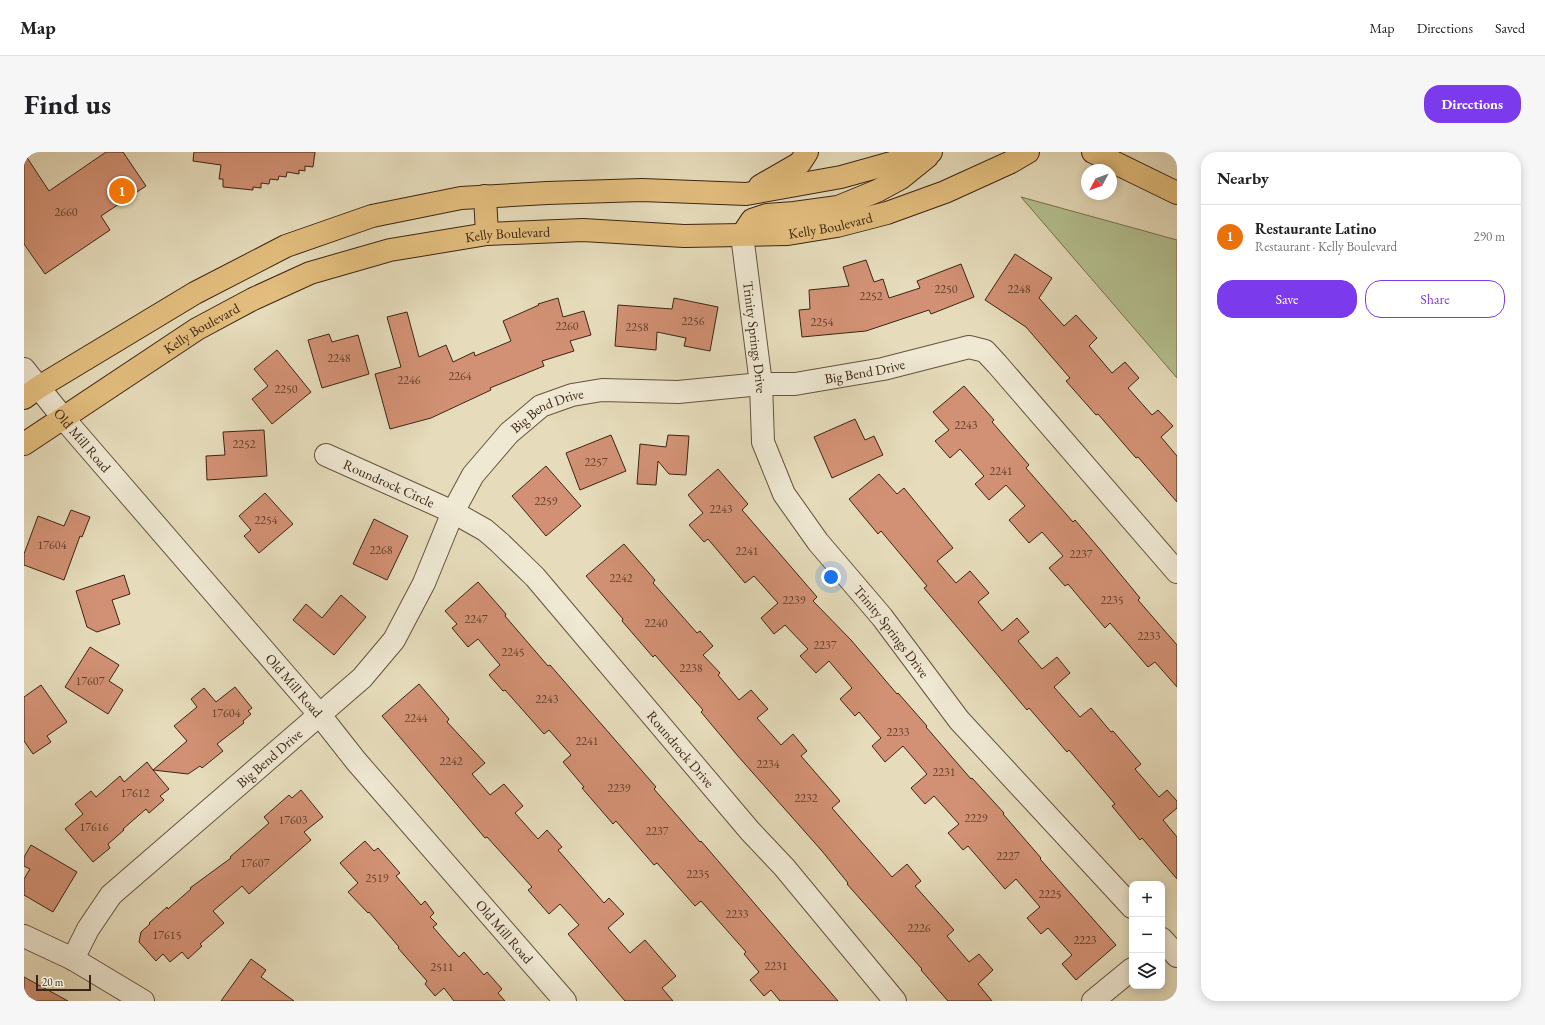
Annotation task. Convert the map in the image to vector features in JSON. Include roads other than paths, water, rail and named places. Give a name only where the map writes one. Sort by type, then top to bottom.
[{"type":"main road","points":[[746,194],[800,163],[806,152]]},
{"type":"main road","points":[[32,393],[195,293],[286,246],[372,216],[461,198],[485,196],[642,190],[746,194],[842,177],[932,152]]},
{"type":"main road","points":[[742,235],[752,220],[767,215],[838,207],[877,191],[901,178],[932,152]]},
{"type":"main road","name":"Kelly Boulevard","points":[[24,444],[64,419],[197,329],[253,299],[310,273],[390,250],[487,234],[583,230],[684,236],[788,234],[837,226],[887,213],[945,192],[1011,162],[1028,152]]},
{"type":"main road","points":[[1093,152],[1177,193]]},
{"type":"main road","points":[[485,196],[487,234]]},
{"type":"street","name":"Trinity Springs Drive","points":[[742,235],[761,384],[763,442],[784,494],[818,542],[882,617],[959,720],[1129,904]]},
{"type":"street","name":"Big Bend Drive","points":[[72,960],[88,929],[111,895],[362,678],[394,640],[424,583],[453,512],[472,475],[509,433],[541,406],[572,395],[602,390],[678,392],[761,384],[795,384],[883,369],[969,347],[985,351],[1177,572]]},
{"type":"street","name":"Old Mill Road","points":[[24,369],[32,393],[64,419],[319,714],[356,761],[565,1001]]},
{"type":"street","name":"Roundrock Circle","points":[[326,455],[453,512]]},
{"type":"street","name":"Roundrock Drive","points":[[453,512],[485,530],[535,577],[745,825],[784,867],[895,1001]]},
{"type":"street","points":[[24,936],[72,960],[143,1001]]},
{"type":"street","points":[[1092,1001],[1129,971]]},
{"type":"place","name":"Restaurante Latino","points":[[122,191]]}]
